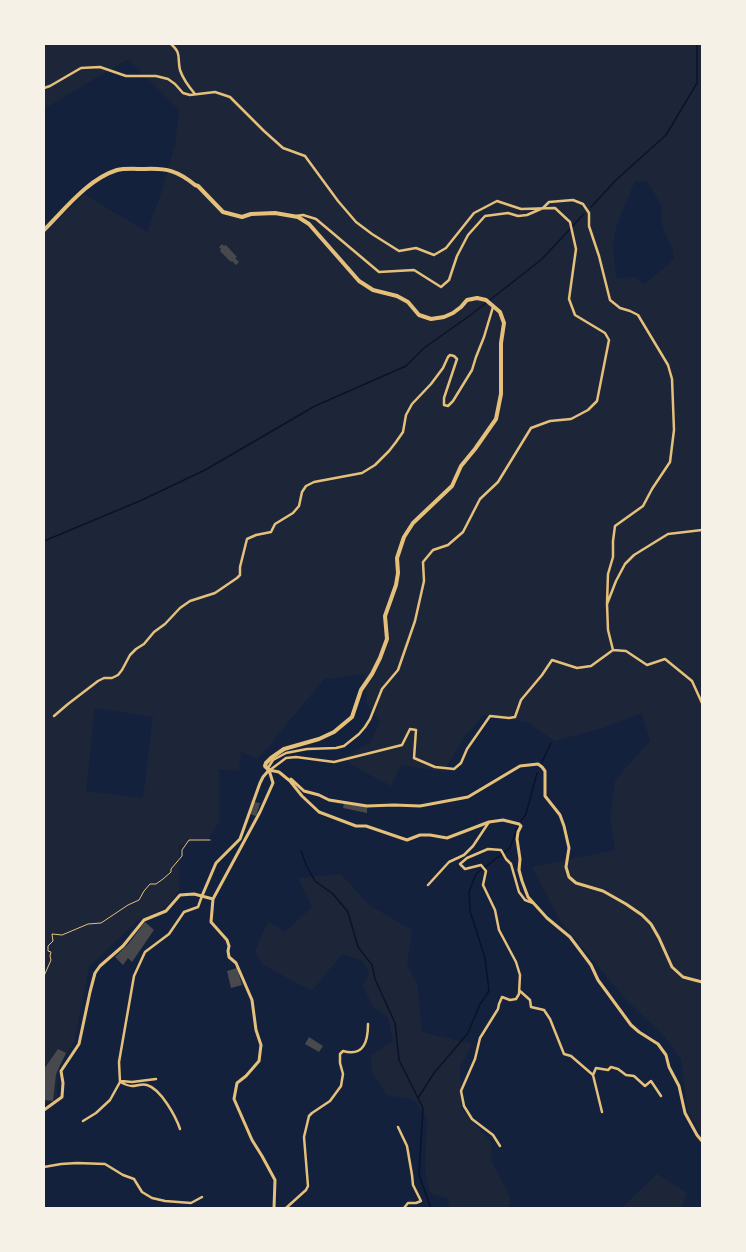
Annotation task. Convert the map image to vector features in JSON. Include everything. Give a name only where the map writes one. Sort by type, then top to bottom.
[{"type":"main road","points":[[44,230],[73,200],[99,178],[118,170],[160,168],[174,171],[198,186],[224,212],[242,217],[251,214],[275,212],[298,217],[309,224],[359,281],[373,290],[397,296],[408,302],[419,315],[431,319],[444,317],[461,308],[468,300],[477,298],[486,300],[500,312],[504,322],[501,394],[496,419],[461,466],[452,486],[413,523],[404,537],[397,558],[398,573],[396,585],[385,616],[387,639],[372,674],[360,690],[352,717],[334,732],[319,739],[284,749],[266,763],[265,766],[269,770]]},
{"type":"street","points":[[171,44],[178,50],[180,71],[189,87],[195,94]]},
{"type":"street","points":[[44,88],[81,68],[100,67],[126,76],[162,77],[175,84],[183,93],[195,94],[215,92],[230,97],[283,148],[305,156],[338,201],[356,222],[399,251],[416,248],[434,255],[446,248],[474,213],[497,201],[521,209],[555,208],[570,222],[576,249],[569,299],[575,315],[605,334],[609,340],[597,401],[588,410],[571,419],[550,421],[531,428],[498,482],[480,499],[463,532],[448,545],[433,550],[423,562],[424,581],[415,621],[398,670],[382,689],[370,719],[360,734],[344,746],[336,748],[307,749],[286,753],[273,760],[268,767],[273,783],[260,812],[213,899],[211,922],[227,940],[229,946],[229,957],[236,963],[240,970],[252,1000],[256,1030],[261,1045],[259,1061],[246,1076],[237,1083],[234,1099],[252,1140],[274,1180],[274,1208]]},
{"type":"street","points":[[289,216],[303,215],[316,218],[378,272],[414,270],[441,287],[449,280],[457,256],[468,235],[486,216],[508,213],[523,216],[543,208],[549,202],[562,200],[573,200],[583,204],[589,213],[589,226],[599,256],[610,300],[620,308],[630,310],[638,315],[668,365],[672,379],[674,430],[670,462],[643,506],[616,526],[613,541],[613,557],[608,574],[607,604],[608,630],[614,650]]},
{"type":"street","points":[[54,716],[98,681],[118,675],[130,655],[144,644],[154,632],[165,624],[180,608],[190,601],[215,593],[237,578],[240,575],[240,566],[247,540],[256,535],[271,532],[275,524],[293,513],[298,506],[302,492],[306,486],[314,482],[362,473],[375,465],[389,451],[403,432],[406,416],[412,404],[431,384],[443,368],[450,355],[457,359],[444,398],[444,404],[448,406],[454,401],[472,370],[484,337],[492,305]]},
{"type":"street","points":[[607,604],[616,581],[625,564],[634,555],[668,534],[702,530]]},
{"type":"street","points":[[83,1121],[96,1113],[110,1100],[120,1082],[120,1062],[134,976],[145,952],[169,934],[184,912],[198,907],[216,863],[240,839],[263,777],[269,770],[286,758],[296,757],[334,762],[362,756],[402,745],[410,729],[416,730],[414,758],[435,767],[454,769],[461,763],[467,749],[490,716],[508,718],[515,716],[520,700],[542,675],[552,660],[576,668],[591,666],[614,650],[626,652],[646,665],[665,659],[692,681],[702,703]]},
{"type":"street","points":[[284,776],[290,778],[304,791],[319,795],[329,800],[367,806],[420,806],[468,797],[520,766],[538,764],[545,771],[546,796],[560,815],[564,826],[568,848],[566,867],[569,877],[576,883],[603,891],[642,915],[651,924],[659,938],[672,968],[683,977],[702,982]]},
{"type":"street","points":[[269,770],[278,772],[290,781],[318,812],[356,826],[366,826],[407,840],[420,835],[447,838],[489,822],[503,820],[519,824],[521,826],[517,839],[520,859],[519,870],[526,892],[533,903],[547,918],[570,937],[591,965],[598,980],[631,1025],[658,1044],[666,1055],[669,1067],[678,1086],[685,1113],[697,1136],[702,1141]]},
{"type":"street","points":[[428,885],[448,862],[464,855],[473,846],[489,822]]},
{"type":"street","points":[[500,1146],[493,1135],[472,1119],[464,1106],[461,1091],[475,1059],[480,1038],[498,1009],[502,997],[510,1000],[516,999],[519,994],[520,975],[516,962],[499,930],[495,910],[483,885],[486,871],[481,865],[465,869],[460,864],[467,858],[488,849],[501,850],[511,864],[519,892],[525,900],[533,903]]},
{"type":"street","points":[[44,1110],[62,1097],[63,1083],[61,1071],[79,1044],[95,973],[100,966],[123,946],[144,920],[166,911],[180,895],[194,894],[213,899]]},
{"type":"street","points":[[520,990],[530,1000],[531,1008],[544,1010],[550,1019],[564,1054],[571,1056],[593,1075],[602,1112]]},
{"type":"street","points":[[286,1208],[306,1190],[308,1186],[304,1137],[309,1116],[330,1102],[341,1086],[343,1074],[340,1063],[340,1054],[343,1051],[352,1053],[360,1051],[366,1043],[368,1024]]},
{"type":"street","points":[[593,1075],[596,1068],[608,1070],[611,1067],[618,1069],[626,1075],[634,1076],[645,1086],[651,1081],[661,1096]]},
{"type":"street","points":[[120,1082],[156,1079]]},
{"type":"street","points":[[120,1082],[131,1086],[148,1085],[154,1089],[165,1102],[176,1119],[180,1129]]},
{"type":"street","points":[[398,1127],[407,1146],[413,1185],[421,1201],[416,1203],[408,1203],[404,1208]]},
{"type":"street","points":[[44,1167],[77,1163],[105,1164],[123,1175],[134,1179],[142,1192],[152,1198],[165,1201],[191,1203],[202,1197]]},
{"type":"path","points":[[44,976],[51,960],[51,952],[48,951],[48,946],[53,941],[52,934],[62,935],[88,924],[100,923],[128,904],[139,900],[150,884],[156,884],[171,872],[171,869],[182,856],[182,850],[189,840],[210,840]]},
{"type":"shaded area","points":[[44,44],[702,44],[702,1134],[697,1128],[687,1109],[681,1059],[663,1035],[627,1001],[560,921],[532,867],[615,850],[610,818],[615,780],[650,741],[642,713],[603,728],[555,741],[527,722],[484,715],[463,738],[444,772],[401,765],[391,786],[351,765],[345,756],[370,743],[380,722],[367,704],[365,674],[324,679],[258,759],[241,752],[239,771],[219,769],[219,823],[207,840],[179,845],[179,891],[165,908],[137,921],[89,967],[74,1042],[58,1069],[57,1098],[44,1103],[44,234],[84,194],[147,232],[161,193],[175,145],[179,110],[128,59],[44,109]],"holes":[[[635,181],[646,181],[655,194],[662,208],[661,218],[664,231],[672,247],[674,258],[669,264],[644,284],[635,277],[617,279],[613,248],[615,231]],[[95,708],[153,717],[143,798],[86,791]]]},
{"type":"shaded area","points":[[341,874],[369,905],[412,930],[407,965],[417,983],[422,1032],[472,1044],[460,1068],[461,1108],[492,1143],[491,1160],[510,1197],[509,1208],[448,1208],[449,1199],[430,1193],[425,1170],[427,1118],[414,1100],[387,1095],[372,1072],[371,1055],[393,1041],[388,1018],[373,1007],[363,986],[369,974],[363,961],[342,954],[312,991],[263,965],[255,951],[268,921],[285,932],[312,907],[298,878]]},
{"type":"shaded area","points":[[657,1174],[687,1193],[682,1208],[621,1208]]},
{"type":"building","points":[[222,244],[224,246],[226,245],[237,257],[235,258],[239,262],[236,265],[220,251],[221,249],[219,247]]},
{"type":"building","points":[[254,802],[260,803],[256,816],[250,814]]},
{"type":"building","points":[[344,803],[367,807],[367,813],[343,808]]},
{"type":"building","points":[[145,922],[154,930],[132,962],[128,958],[123,965],[115,957],[129,943]]},
{"type":"building","points":[[237,968],[242,985],[231,988],[227,971]]},
{"type":"building","points":[[309,1037],[323,1046],[319,1052],[305,1044]]},
{"type":"building","points":[[58,1049],[66,1053],[56,1074],[53,1101],[44,1100],[44,1069]]},
{"type":"waterway","points":[[591,207],[616,180],[666,135],[697,83],[697,44]]},
{"type":"waterway","points":[[44,541],[142,500],[205,470],[315,406],[406,366],[424,348],[472,314],[542,259],[584,214]]},
{"type":"waterway","points":[[542,762],[551,743]]},
{"type":"waterway","points":[[521,821],[526,814],[537,773]]},
{"type":"waterway","points":[[418,1098],[434,1073],[468,1033],[480,1004],[489,991],[485,958],[470,911],[469,892],[476,874],[510,848],[518,826]]},
{"type":"waterway","points":[[301,851],[307,867],[315,881],[333,894],[348,912],[358,947],[372,965],[375,979],[395,1023],[399,1060],[423,1108],[419,1175],[431,1208]]}]
